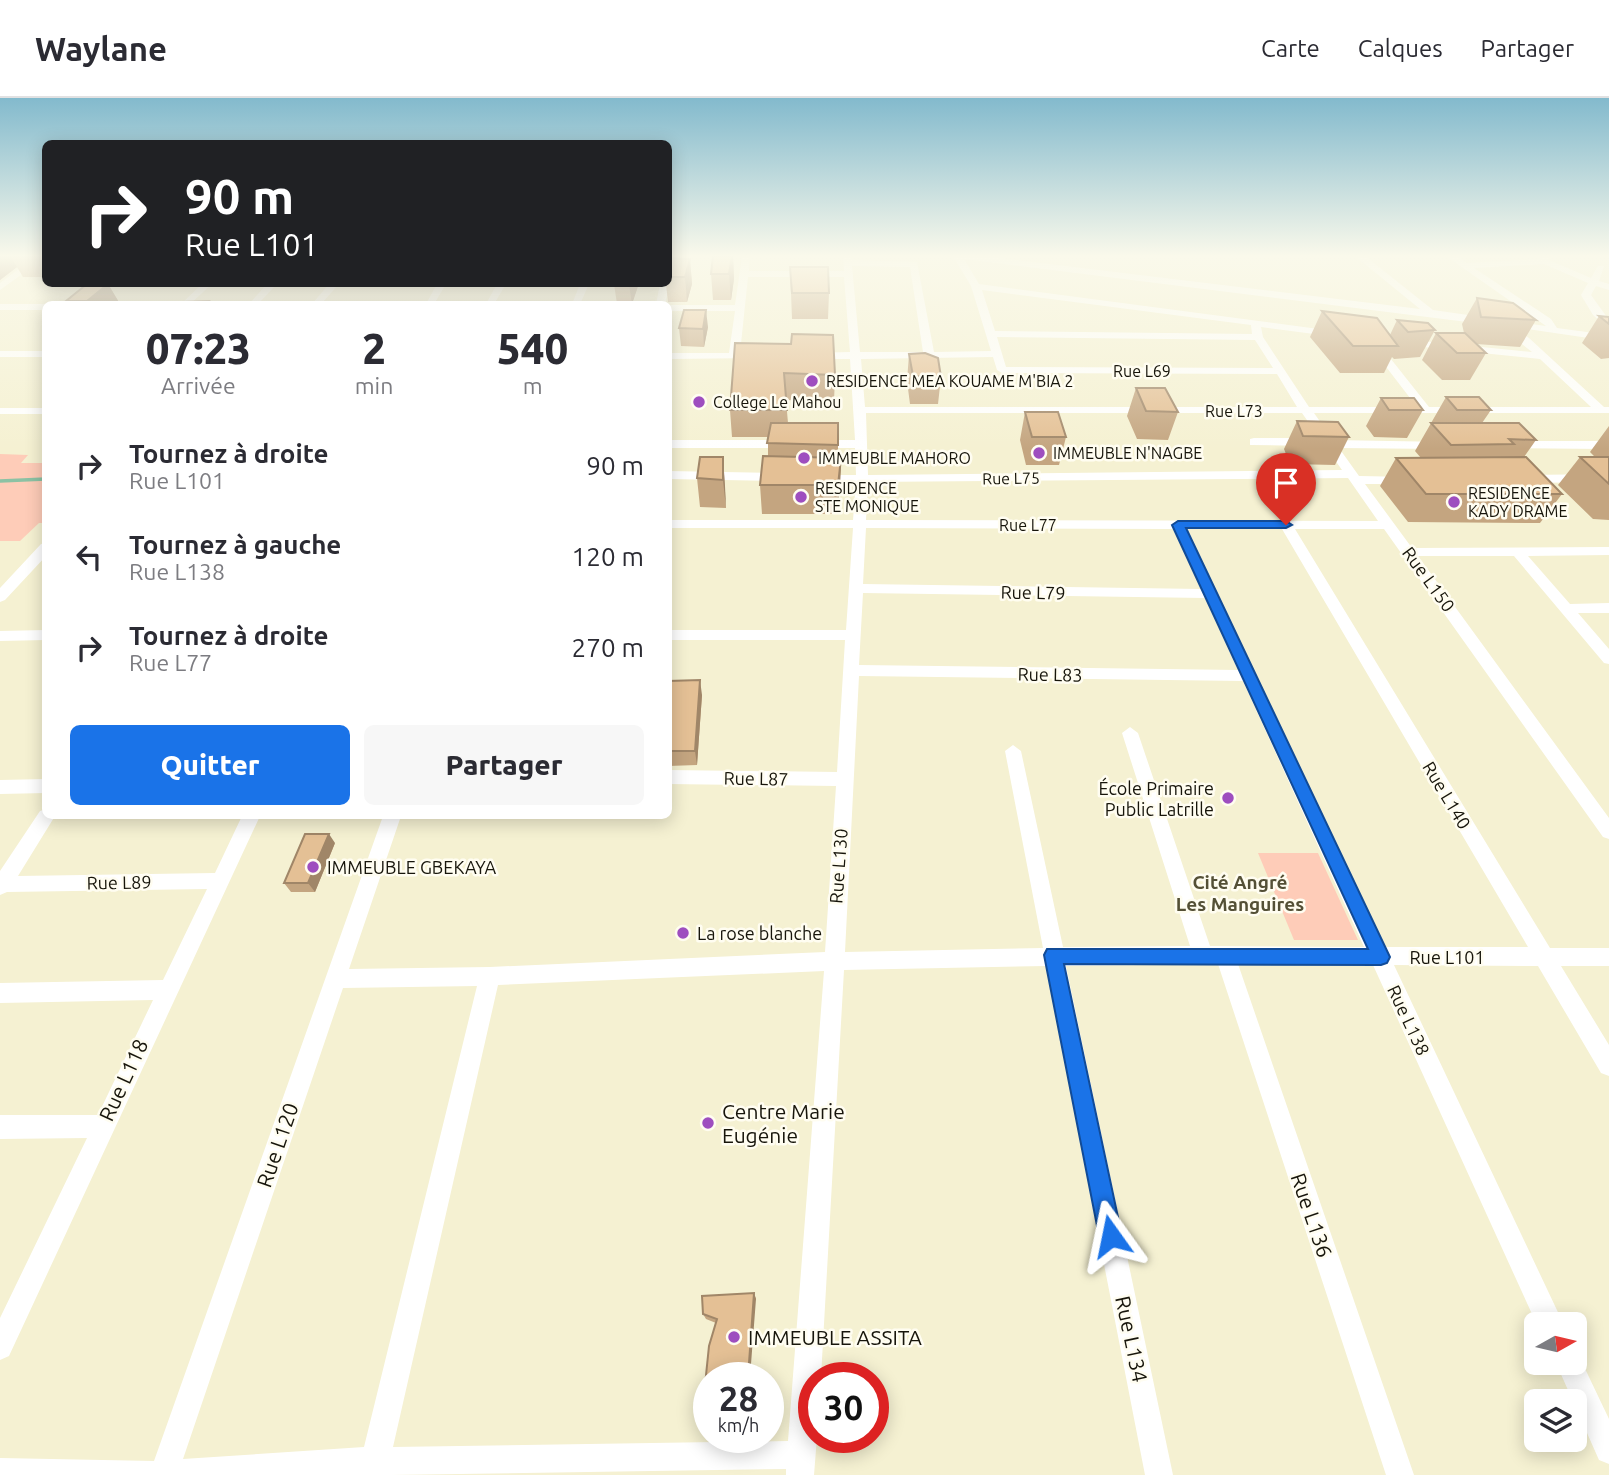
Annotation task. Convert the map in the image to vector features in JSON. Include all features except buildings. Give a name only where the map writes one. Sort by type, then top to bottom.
[{"type":"street","points":[[734,356],[739,320]]},
{"type":"street","name":"Rue L130","points":[[801,1465],[822,1175],[832,963],[862,480],[862,443],[852,320]]},
{"type":"street","points":[[923,320],[929,355]]},
{"type":"street","points":[[803,356],[996,354],[986,320]]},
{"type":"street","points":[[1194,320],[1256,330]]},
{"type":"street","points":[[1478,320],[1609,338]]},
{"type":"street","points":[[1546,320],[1554,330]]},
{"type":"street","points":[[1501,324],[1525,340],[1539,356],[1605,410]]},
{"type":"street","points":[[990,334],[1256,330],[1344,335]]},
{"type":"street","name":"Rue L150","points":[[1256,330],[1306,411],[1609,832]]},
{"type":"street","points":[[1382,340],[1369,338],[1425,409]]},
{"type":"street","points":[[1395,341],[1539,356]]},
{"type":"street","points":[[0,354],[42,354]]},
{"type":"street","name":"Rue L69","points":[[996,354],[1000,368],[1005,370],[1279,371]]},
{"type":"street","points":[[672,356],[764,356]]},
{"type":"street","name":"Rue L73","points":[[860,410],[1605,410]]},
{"type":"street","points":[[0,411],[42,411]]},
{"type":"street","points":[[1254,442],[1453,445]]},
{"type":"street","points":[[672,444],[862,443]]},
{"type":"street","points":[[1494,445],[1609,445]]},
{"type":"street","name":"Rue L75","points":[[672,475],[862,480],[1355,477],[1423,480]]},
{"type":"street","points":[[1516,479],[1609,478]]},
{"type":"street","name":"Rue L77","points":[[672,524],[1388,525]]},
{"type":"street","name":"Rue L138","points":[[1178,525],[1545,1312]]},
{"type":"street","name":"Rue L140","points":[[1286,525],[1609,1065]]},
{"type":"street","points":[[0,597],[42,551]]},
{"type":"street","points":[[1517,551],[1609,659]]},
{"type":"street","points":[[1410,552],[1609,551]]},
{"type":"street","name":"Rue L79","points":[[855,588],[1211,594]]},
{"type":"street","points":[[1566,608],[1609,608]]},
{"type":"street","points":[[0,635],[42,635]]},
{"type":"street","points":[[672,635],[854,635]]},
{"type":"street","name":"Rue L83","points":[[851,670],[1248,676]]},
{"type":"street","name":"Rue L136","points":[[1130,733],[1214,955],[1231,979],[1400,1475]]},
{"type":"street","name":"Rue L134","points":[[1013,751],[1159,1475]]},
{"type":"street","name":"Rue L87","points":[[672,777],[844,779]]},
{"type":"street","points":[[0,787],[42,786]]},
{"type":"street","points":[[7,885],[44,819]]},
{"type":"street","name":"Rue L118","points":[[0,1347],[166,990],[250,819]]},
{"type":"street","name":"Rue L120","points":[[163,1475],[391,819]]},
{"type":"street","name":"Rue L89","points":[[7,885],[219,881]]},
{"type":"street","name":"Rue L101","points":[[334,979],[490,976],[907,958],[1053,955],[1609,957]]},
{"type":"street","points":[[375,1461],[490,976]]},
{"type":"street","points":[[0,993],[166,990]]},
{"type":"street","points":[[0,1127],[102,1126]]},
{"type":"street","points":[[1575,1376],[1609,1450]]},
{"type":"street","points":[[163,1475],[375,1461],[801,1465]]},
{"type":"street","points":[[0,1472],[156,1475]]},
{"type":"shaded area","points":[[0,454],[28,455],[21,463],[42,463],[42,523],[20,541],[0,541]]},
{"type":"shaded area","points":[[1258,853],[1318,853],[1358,940],[1294,940]]},
{"type":"waterway","points":[[0,481],[42,479]]},
{"type":"place","name":"RESIDENCE MEA KOUAME M'BIA 2","points":[[812,381]]},
{"type":"place","name":"College Le Mahou","points":[[699,402]]},
{"type":"place","name":"IMMEUBLE N'NAGBE","points":[[1039,453]]},
{"type":"place","name":"IMMEUBLE MAHORO","points":[[804,458]]},
{"type":"place","name":"RESIDENCE STE MONIQUE","points":[[801,497]]},
{"type":"place","name":"RESIDENCE KADY DRAME","points":[[1454,502]]},
{"type":"place","name":"École Primaire Public Latrille","points":[[1228,798]]},
{"type":"place","name":"IMMEUBLE GBEKAYA","points":[[313,867]]},
{"type":"place","name":"La rose blanche","points":[[683,933]]},
{"type":"place","name":"Centre Marie Eugénie","points":[[708,1123]]},
{"type":"place","name":"IMMEUBLE ASSITA","points":[[734,1337]]},
{"type":"district","name":"Cité Angré Les Manguires","points":[[1240,893]]},
{"type":"route","points":[[1111,1236],[1053,955],[1381,957],[1178,525],[1286,525]]}]
